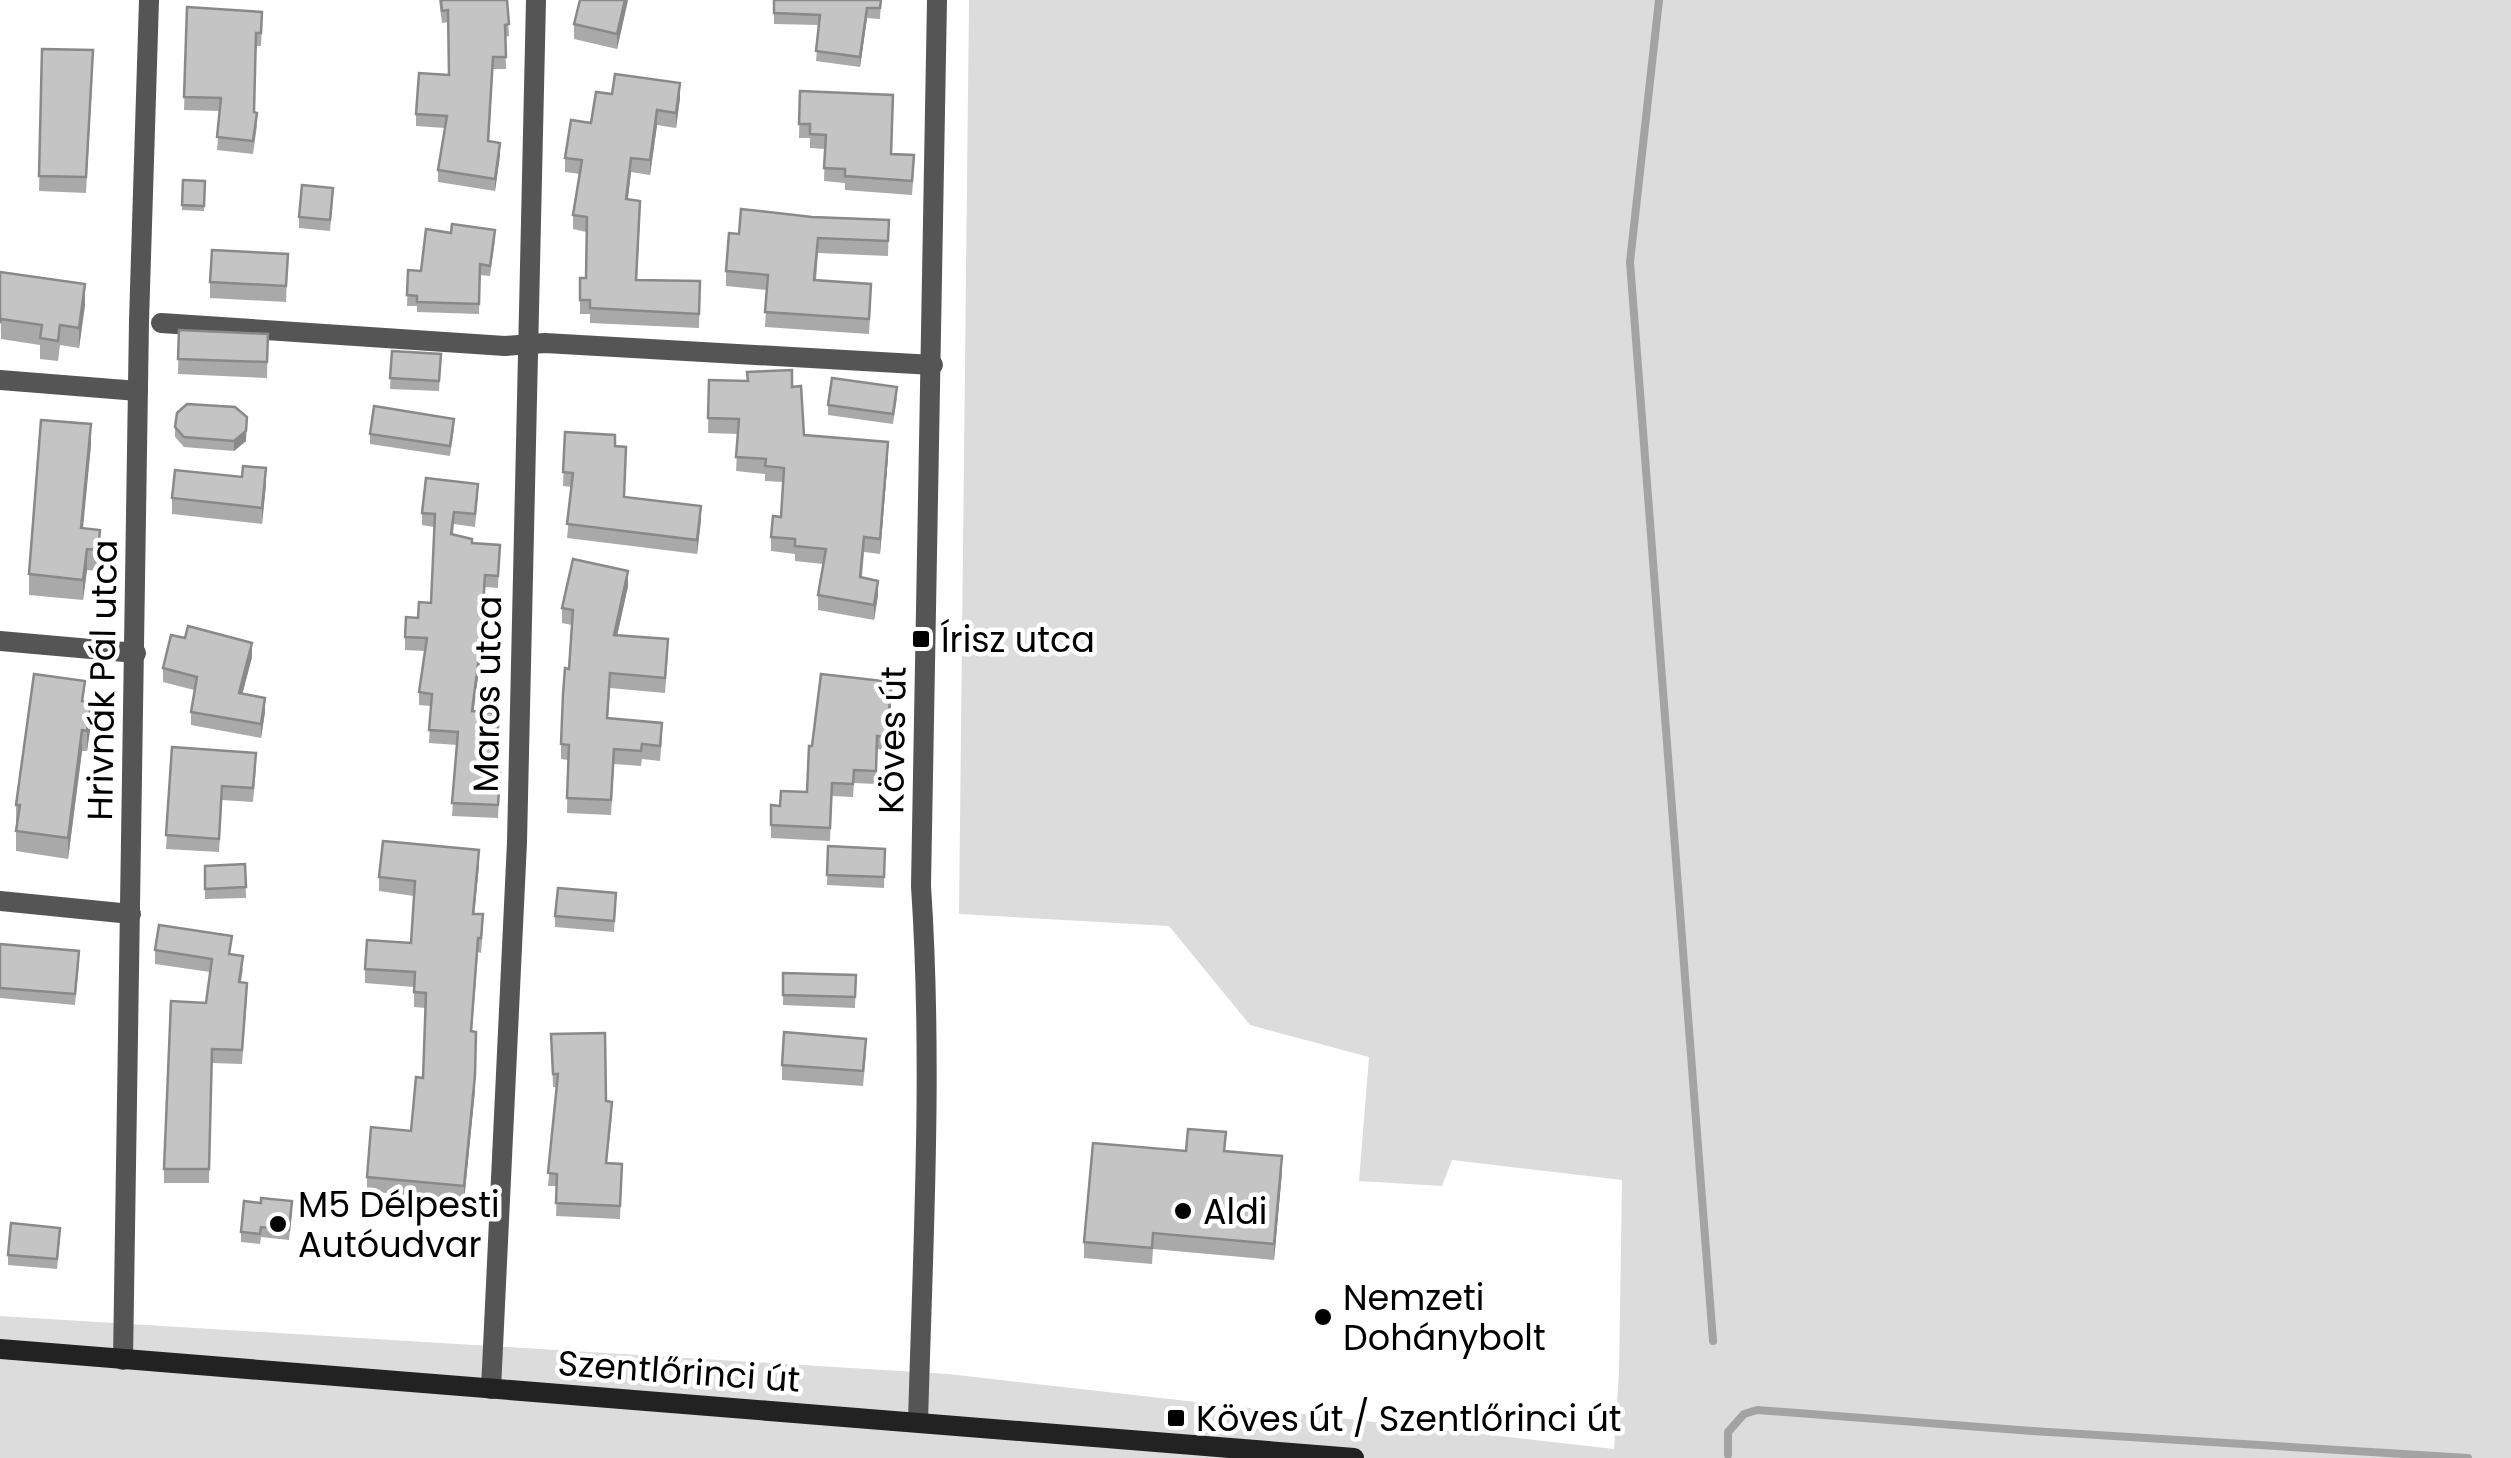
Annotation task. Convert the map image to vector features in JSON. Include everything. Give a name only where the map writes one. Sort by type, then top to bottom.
[{"type":"main road","name":"Szentlőrinci út","points":[[0,1349],[1354,1458]]},
{"type":"street","name":"Hrivnák Pál utca","points":[[123,1360],[148,0]]},
{"type":"street","name":"Maros utca","points":[[491,1389],[517,842],[536,0]]},
{"type":"street","name":"Köves út","points":[[918,1422],[927,1136],[927,967],[921,886],[937,0]]},
{"type":"street","points":[[161,323],[505,346],[527,343],[933,366]]},
{"type":"street","points":[[0,380],[138,391]]},
{"type":"street","points":[[0,641],[136,652]]},
{"type":"street","points":[[0,901],[130,914]]},
{"type":"shaded area","points":[[969,0],[2511,0],[2511,1458],[0,1458],[0,1316],[948,1374],[1614,1449],[1622,1180],[1452,1160],[1442,1186],[1359,1181],[1369,1057],[1250,1025],[1169,926],[959,914]]},
{"type":"building","points":[[441,0],[507,0],[506,57],[493,57],[488,141],[500,143],[495,179],[438,170],[447,116],[416,114],[419,73],[449,75],[448,10],[442,11]]},
{"type":"building","points":[[580,0],[625,0],[617,34],[574,24]]},
{"type":"building","points":[[774,0],[881,0],[880,8],[867,8],[860,57],[816,51],[820,15],[774,13]]},
{"type":"building","points":[[187,7],[262,12],[261,33],[256,33],[257,113],[253,141],[217,137],[221,98],[184,97]]},
{"type":"building","points":[[42,49],[93,50],[86,177],[39,176]]},
{"type":"building","points":[[615,74],[680,83],[676,113],[657,110],[650,160],[631,158],[626,199],[640,201],[636,280],[700,281],[699,314],[590,308],[590,300],[580,300],[580,278],[586,278],[587,217],[573,215],[582,160],[565,158],[571,120],[591,123],[596,92],[612,94]]},
{"type":"building","points":[[800,91],[893,95],[891,154],[914,155],[912,181],[845,176],[845,169],[824,168],[826,135],[810,134],[810,124],[799,124]]},
{"type":"building","points":[[183,180],[205,181],[204,206],[182,205]]},
{"type":"building","points":[[302,185],[333,188],[330,220],[299,217]]},
{"type":"building","points":[[741,209],[889,220],[888,241],[818,238],[814,280],[871,284],[869,319],[765,312],[768,275],[726,271],[729,233],[739,234]]},
{"type":"building","points":[[452,224],[495,230],[490,266],[480,264],[479,304],[417,302],[417,296],[407,295],[408,270],[421,271],[426,229],[451,233]]},
{"type":"building","points":[[212,250],[288,254],[286,286],[210,282]]},
{"type":"building","points":[[0,272],[85,284],[79,328],[60,325],[58,341],[40,338],[42,325],[1,319],[0,323]]},
{"type":"building","points":[[179,330],[268,334],[267,362],[178,359]]},
{"type":"building","points":[[392,351],[441,354],[439,381],[390,378]]},
{"type":"building","points":[[792,370],[792,387],[801,386],[804,435],[888,442],[880,539],[864,537],[860,577],[878,581],[874,605],[818,595],[826,549],[795,546],[795,539],[771,537],[773,516],[781,517],[784,468],[765,466],[766,459],[736,457],[739,419],[708,418],[709,380],[748,381],[747,372]]},
{"type":"building","points":[[832,378],[897,387],[893,414],[828,405]]},
{"type":"building","points":[[187,404],[235,407],[247,417],[246,431],[234,441],[184,437],[175,427],[177,413]]},
{"type":"building","points":[[374,406],[454,419],[450,446],[370,434]]},
{"type":"building","points":[[41,420],[91,424],[81,528],[100,530],[98,550],[87,549],[83,580],[29,574]]},
{"type":"building","points":[[565,432],[615,435],[615,446],[626,447],[624,497],[701,506],[697,540],[567,524],[573,473],[563,472]]},
{"type":"building","points":[[243,466],[266,468],[262,508],[172,498],[175,470],[242,477]]},
{"type":"building","points":[[426,478],[478,484],[475,514],[454,512],[451,534],[472,539],[472,543],[500,545],[498,576],[485,575],[472,711],[499,713],[495,772],[500,772],[498,805],[452,803],[458,732],[429,730],[432,694],[419,692],[427,638],[405,637],[406,617],[418,618],[419,602],[431,603],[435,514],[422,513]]},
{"type":"building","points":[[573,559],[628,571],[614,635],[668,639],[665,678],[610,673],[607,718],[662,723],[660,746],[642,744],[641,751],[614,749],[611,800],[567,798],[569,745],[561,744],[573,610],[562,608]]},
{"type":"building","points":[[188,626],[252,643],[239,693],[265,698],[261,724],[191,712],[197,677],[163,668],[171,635],[185,638]]},
{"type":"building","points":[[34,674],[85,681],[82,701],[91,703],[87,731],[82,730],[68,838],[16,831]]},
{"type":"building","points":[[821,674],[892,682],[886,737],[877,736],[876,771],[854,770],[853,784],[832,783],[830,828],[771,825],[771,805],[780,806],[781,791],[807,792],[809,746]]},
{"type":"building","points":[[172,747],[256,753],[253,788],[222,786],[219,839],[166,835]]},
{"type":"building","points":[[383,841],[479,850],[473,914],[483,914],[471,1031],[476,1032],[475,1075],[464,1186],[367,1177],[371,1127],[411,1131],[416,1077],[423,1078],[426,993],[414,992],[415,972],[365,969],[367,940],[411,943],[415,881],[379,877]]},
{"type":"building","points":[[828,846],[885,849],[884,877],[827,875]]},
{"type":"building","points":[[245,864],[246,887],[205,889],[205,866]]},
{"type":"building","points":[[558,888],[616,893],[614,921],[555,916]]},
{"type":"building","points":[[159,925],[232,936],[229,954],[243,956],[239,982],[247,983],[242,1050],[212,1049],[209,1169],[164,1169],[171,1001],[206,1003],[212,959],[155,950]]},
{"type":"building","points":[[0,944],[79,951],[75,994],[0,988]]},
{"type":"building","points":[[783,973],[856,975],[855,997],[783,995]]},
{"type":"building","points":[[784,1032],[866,1039],[863,1071],[782,1065]]},
{"type":"building","points":[[605,1033],[606,1101],[612,1102],[606,1163],[622,1164],[620,1206],[556,1203],[557,1174],[548,1173],[558,1074],[553,1074],[551,1034]]},
{"type":"building","name":"Aldi","points":[[1188,1129],[1226,1132],[1224,1151],[1282,1156],[1274,1244],[1153,1233],[1152,1248],[1084,1242],[1093,1143],[1186,1151]]},
{"type":"building","points":[[261,1198],[292,1201],[289,1230],[261,1227],[260,1234],[241,1232],[244,1201],[261,1203]]},
{"type":"building","points":[[11,1223],[60,1228],[57,1259],[8,1255]]},
{"type":"waterway","points":[[1659,0],[1630,262],[1713,1341]]},
{"type":"waterway","points":[[1728,1455],[1728,1432],[1744,1414],[1757,1410],[2468,1458]]},
{"type":"place","name":"Írisz utca","points":[[921,639]]},
{"type":"place","name":"Aldi","points":[[1183,1211]]},
{"type":"place","name":"M5 Délpesti Autóudvar","points":[[278,1224]]},
{"type":"place","name":"Nemzeti Dohánybolt","points":[[1323,1317]]},
{"type":"place","name":"Köves út / Szentlőrinci út","points":[[1176,1418]]}]
